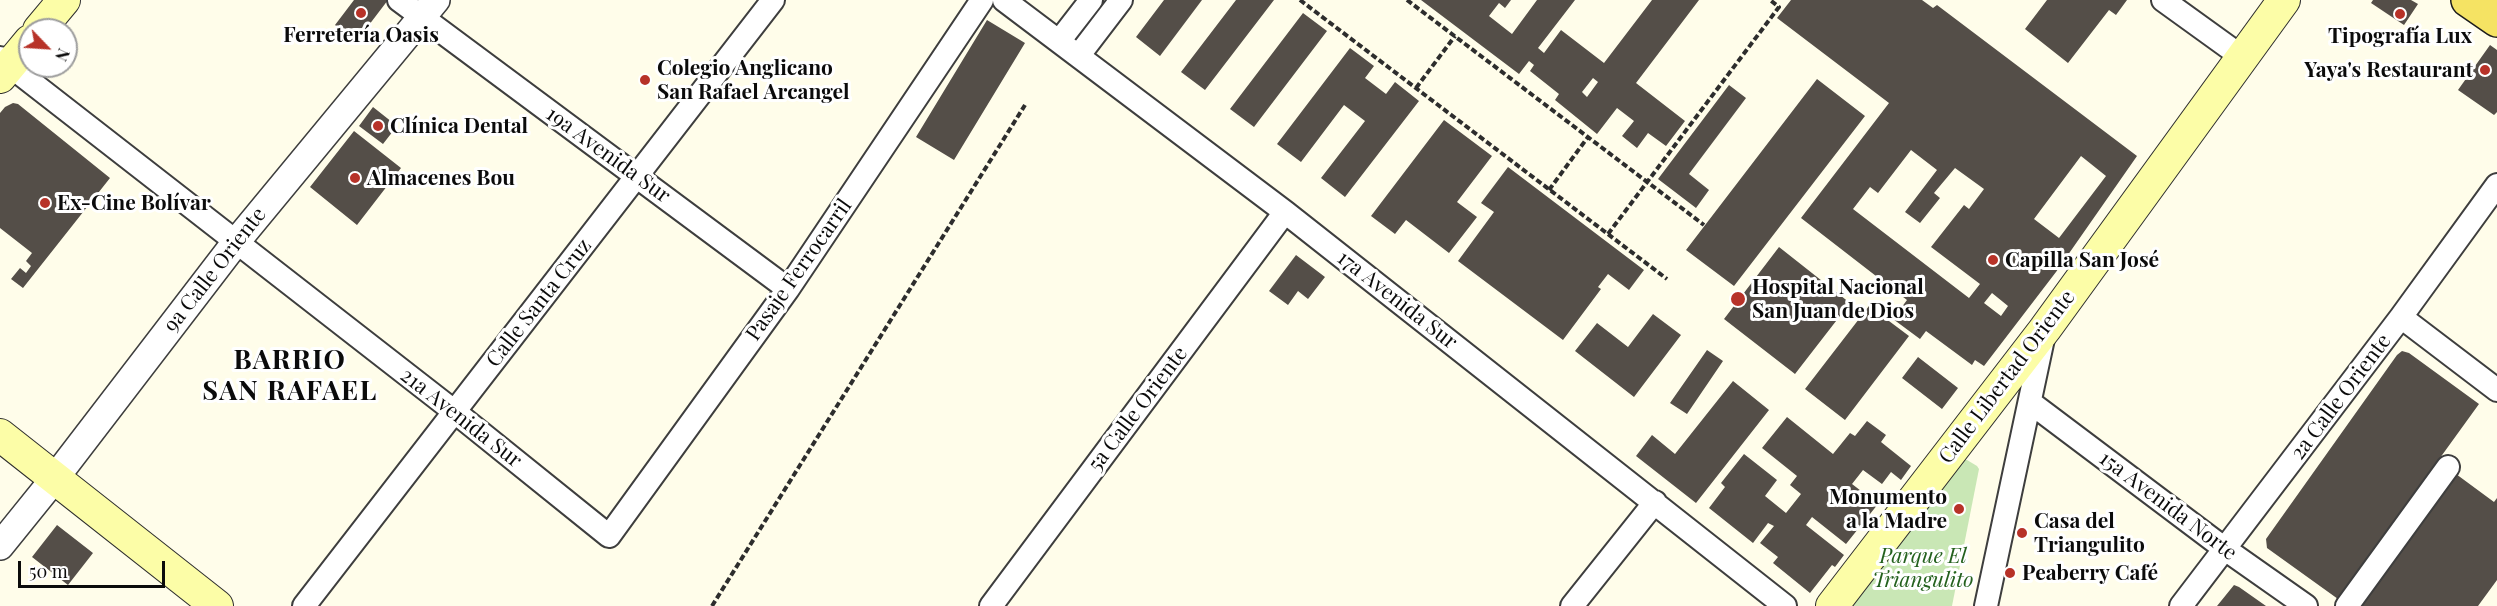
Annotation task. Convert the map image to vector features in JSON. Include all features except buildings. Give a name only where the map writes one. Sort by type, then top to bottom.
[{"type":"main road","points":[[49,18],[64,0]]},
{"type":"main road","name":"Calle Libertad Oriente","points":[[1832,606],[2045,329],[2284,0]]},
{"type":"main road","points":[[2468,0],[2497,20]]},
{"type":"main road","points":[[3,67],[18,53]]},
{"type":"main road","points":[[0,435],[217,606]]},
{"type":"street","name":"19a Avenida Sur","points":[[399,0],[429,9],[637,176],[788,289]]},
{"type":"street","name":"Calle Santa Cruz","points":[[304,606],[773,0]]},
{"type":"street","name":"Pasaje Ferrocarril","points":[[609,536],[788,289],[982,0]]},
{"type":"street","name":"17a Avenida Sur","points":[[1004,0],[1285,212],[1785,606]]},
{"type":"street","points":[[1060,40],[1091,0]]},
{"type":"street","points":[[1079,55],[1121,0]]},
{"type":"street","points":[[2163,0],[2242,57]]},
{"type":"street","name":"9a Calle Oriente","points":[[0,546],[236,242],[429,9]]},
{"type":"street","name":"21a Avenida Sur","points":[[3,67],[236,242],[455,412],[609,536]]},
{"type":"street","name":"2a Calle Oriente","points":[[2181,606],[2401,317],[2497,185]]},
{"type":"street","name":"5a Calle Oriente","points":[[991,606],[1285,212]]},
{"type":"street","points":[[2401,317],[2497,390]]},
{"type":"street","points":[[1986,606],[2045,329]]},
{"type":"street","name":"15a Avenida Norte","points":[[2031,403],[2225,549],[2306,606]]},
{"type":"street","points":[[2347,606],[2448,467]]},
{"type":"street","points":[[1572,606],[1655,502]]},
{"type":"path","points":[[1300,0],[1667,279]]},
{"type":"path","points":[[1407,0],[1704,225]]},
{"type":"path","points":[[1608,234],[1779,7],[1770,0]]},
{"type":"path","points":[[1416,88],[1455,36]]},
{"type":"path","points":[[712,606],[1025,105]]},
{"type":"path","points":[[1549,190],[1588,137]]},
{"type":"green space","name":"Parque El Triangulito","points":[[1961,460],[1967,460],[1979,469],[1952,606],[1851,606]]},
{"type":"place","name":"Ferretería Oasis","points":[[361,13]]},
{"type":"place","name":"Tipografía Lux","points":[[2400,14]]},
{"type":"place","name":"Yaya's Restaurant","points":[[2485,70]]},
{"type":"place","name":"Colegio Anglicano San Rafael Arcangel","points":[[645,80]]},
{"type":"place","name":"Clínica Dental","points":[[378,126]]},
{"type":"place","name":"Almacenes Bou","points":[[355,178]]},
{"type":"place","name":"Ex-Cine Bolívar","points":[[45,203]]},
{"type":"place","name":"Capilla San José","points":[[1993,260]]},
{"type":"place","name":"Hospital Nacional San Juan de Dios","points":[[1738,299]]},
{"type":"place","name":"Monumento a la Madre","points":[[1959,509]]},
{"type":"place","name":"Casa del Triangulito","points":[[2022,533]]},
{"type":"place","name":"Peaberry Café","points":[[2010,573]]},
{"type":"district","name":"BARRIO SAN RAFAEL","points":[[290,376]]}]
